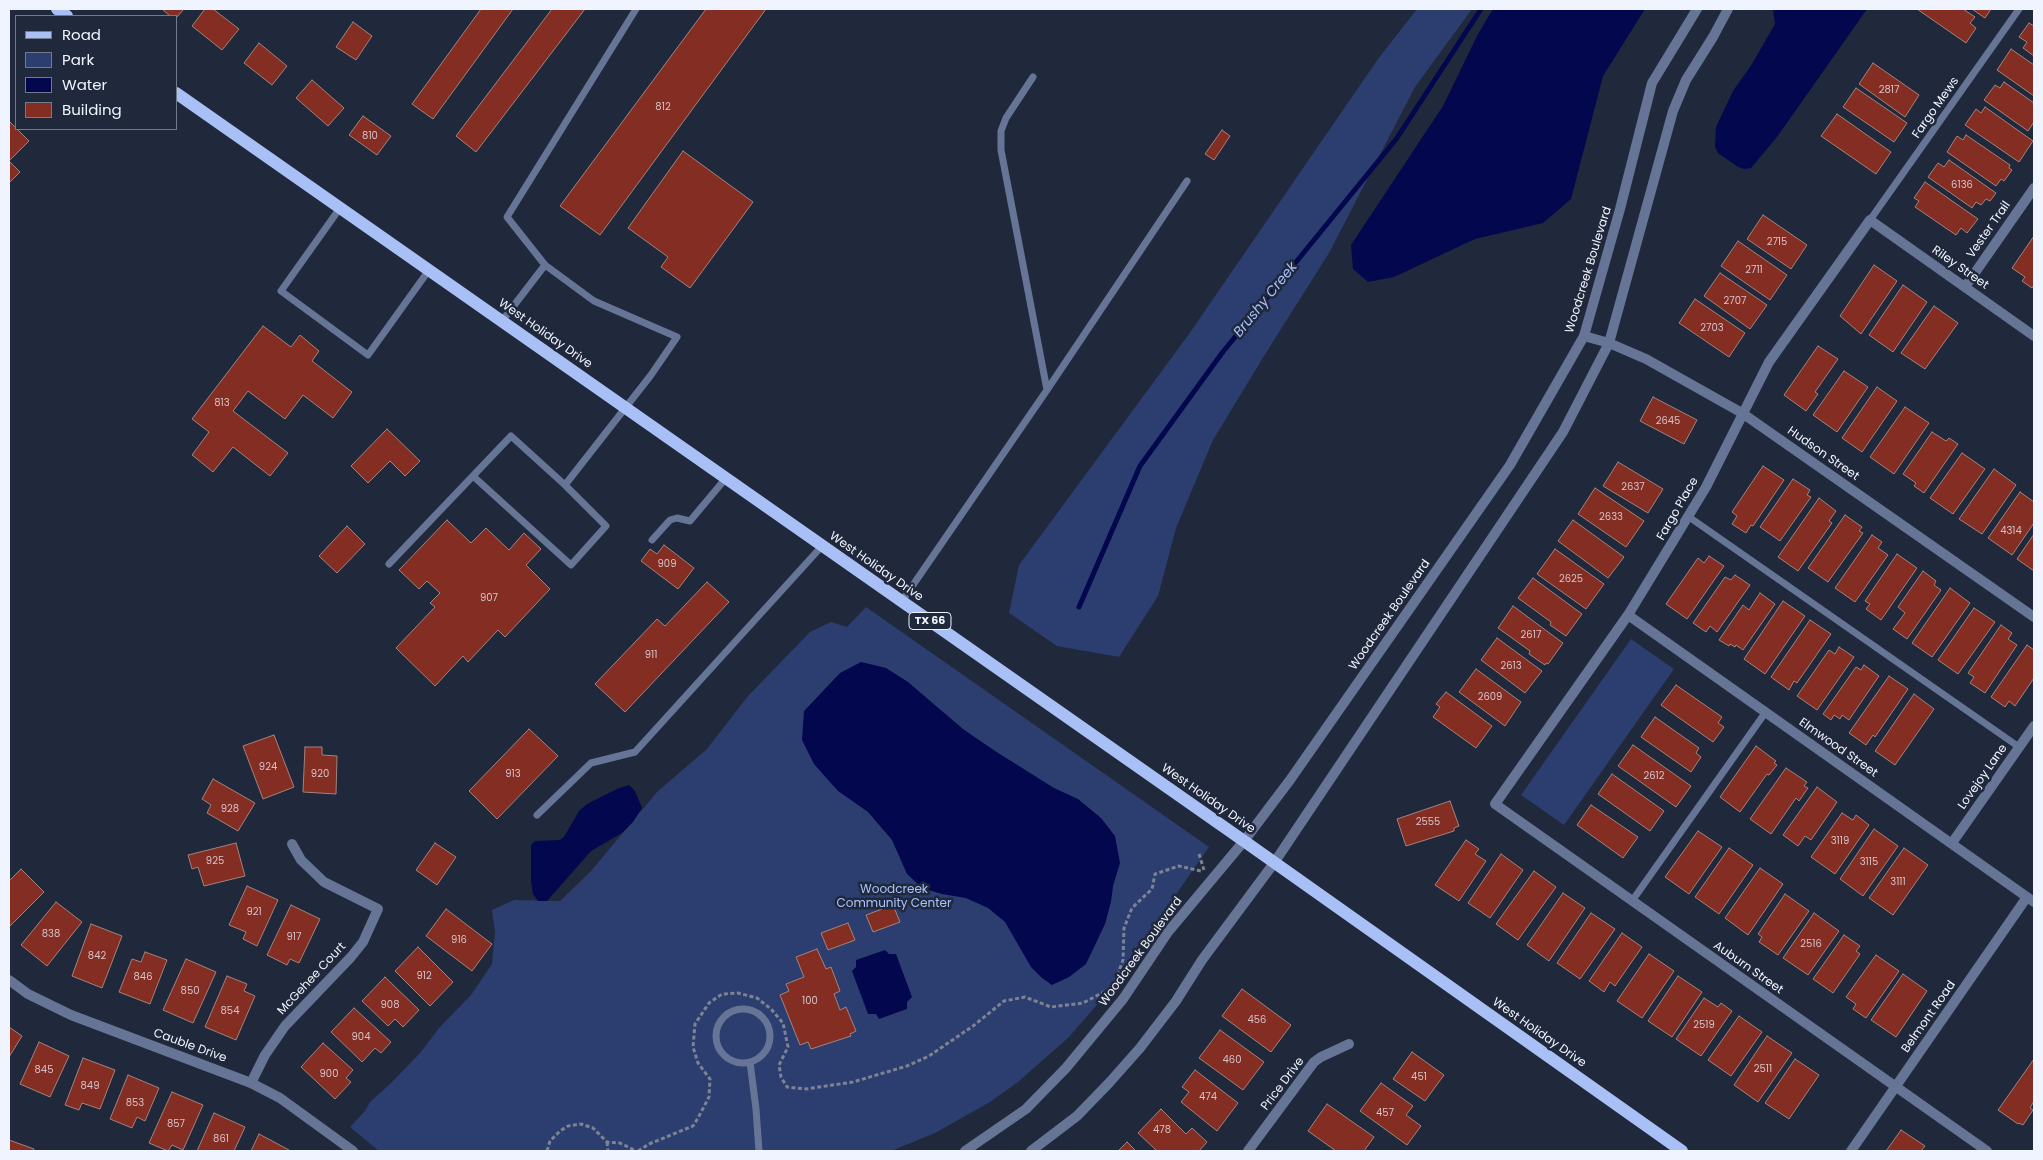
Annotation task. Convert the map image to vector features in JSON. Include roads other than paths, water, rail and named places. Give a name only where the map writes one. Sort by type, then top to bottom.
[{"type":"main road","name":"West Holiday Drive","points":[[178,94],[1244,841],[1682,1151]]},
{"type":"street","name":"Woodcreek Boulevard","points":[[965,1151],[1026,1109],[1066,1068],[1123,999],[1168,932],[1244,841],[1290,780],[1510,465],[1584,336],[1620,209],[1652,83],[1697,9]]},
{"type":"street","points":[[1031,1151],[1077,1116],[1140,1048],[1176,1001],[1202,960],[1274,863],[1564,432],[1609,343],[1673,111],[1686,80],[1728,9]]},
{"type":"street","name":"Vester Trail","points":[[1965,287],[2034,188]]},
{"type":"street","name":"Riley Street","points":[[1870,220],[2034,336]]},
{"type":"street","name":"Fargo Place","points":[[1495,804],[1628,615],[1689,517],[1770,362],[1870,220]]},
{"type":"street","name":"Hudson Street","points":[[1584,336],[1609,343],[1654,363],[1742,413],[2034,617]]},
{"type":"street","name":"Elmwood Street","points":[[1628,615],[2031,899]]},
{"type":"street","name":"Lovejoy Lane","points":[[1952,843],[2034,726]]},
{"type":"street","name":"Auburn Street","points":[[1495,804],[1987,1151]]},
{"type":"street","name":"McGehee Court","points":[[251,1083],[265,1055],[284,1026],[351,957],[363,942],[378,909],[324,882],[301,860],[292,844]]},
{"type":"street","name":"Belmont Road","points":[[1851,1151],[2031,899]]},
{"type":"street","name":"Cauble Drive","points":[[9,980],[28,994],[70,1015],[251,1083],[280,1098],[347,1149]]},
{"type":"street","name":"Price Drive","points":[[1248,1151],[1314,1062],[1349,1044]]},
{"type":"lane","points":[[565,485],[624,407],[651,375],[677,337],[594,301],[545,265],[507,217],[636,9]]},
{"type":"lane","name":"Fargo Mews","points":[[1870,220],[2019,9]]},
{"type":"lane","points":[[1033,77],[1006,118],[1001,131],[1001,150],[1047,390]]},
{"type":"lane","points":[[902,601],[1188,181]]},
{"type":"lane","points":[[340,208],[281,291],[368,355],[429,270]]},
{"type":"lane","points":[[502,321],[545,265]]},
{"type":"lane","points":[[389,564],[511,436],[565,485],[606,526],[571,565],[473,476]]},
{"type":"lane","points":[[652,540],[670,520],[677,518],[690,521],[726,478]]},
{"type":"lane","points":[[1689,517],[2019,747]]},
{"type":"lane","points":[[537,815],[591,762],[635,752],[822,546]]},
{"type":"lane","points":[[1632,901],[1765,713]]},
{"type":"lane","points":[[751,1010],[759,1014],[768,1028],[770,1037],[764,1053],[750,1062],[732,1061],[719,1048],[716,1040],[716,1031],[726,1015],[733,1011],[751,1010]]},
{"type":"lane","points":[[750,1062],[756,1109],[758,1151]]},
{"type":"water","points":[[1493,9],[1645,9],[1603,76],[1571,199],[1543,223],[1475,239],[1394,277],[1368,282],[1353,269],[1351,245],[1443,106],[1478,34]]},
{"type":"water","points":[[1773,9],[1867,9],[1777,137],[1751,168],[1744,169],[1718,153],[1715,147],[1716,127],[1733,91],[1752,64],[1775,24]]},
{"type":"water","points":[[861,662],[886,668],[908,682],[963,729],[1054,788],[1078,799],[1101,818],[1115,836],[1120,863],[1105,924],[1086,964],[1069,977],[1052,985],[1042,978],[1031,967],[1005,922],[988,908],[966,898],[922,888],[907,874],[892,840],[868,812],[838,791],[814,764],[802,740],[804,711],[840,673]]},
{"type":"water","points":[[629,785],[635,791],[642,808],[633,822],[622,833],[591,851],[547,901],[538,901],[533,894],[531,882],[531,845],[535,841],[560,840],[564,837],[579,811],[587,804]]},
{"type":"water","points":[[885,950],[889,954],[896,954],[912,997],[907,1002],[907,1009],[879,1019],[876,1014],[868,1014],[852,971],[856,967],[856,960]]},
{"type":"waterway","name":"Brushy Creek","points":[[1079,607],[1140,466],[1222,353],[1397,138],[1481,9]]},
{"type":"park label","name":"Woodcreek Community Center","points":[[894,897]]}]
